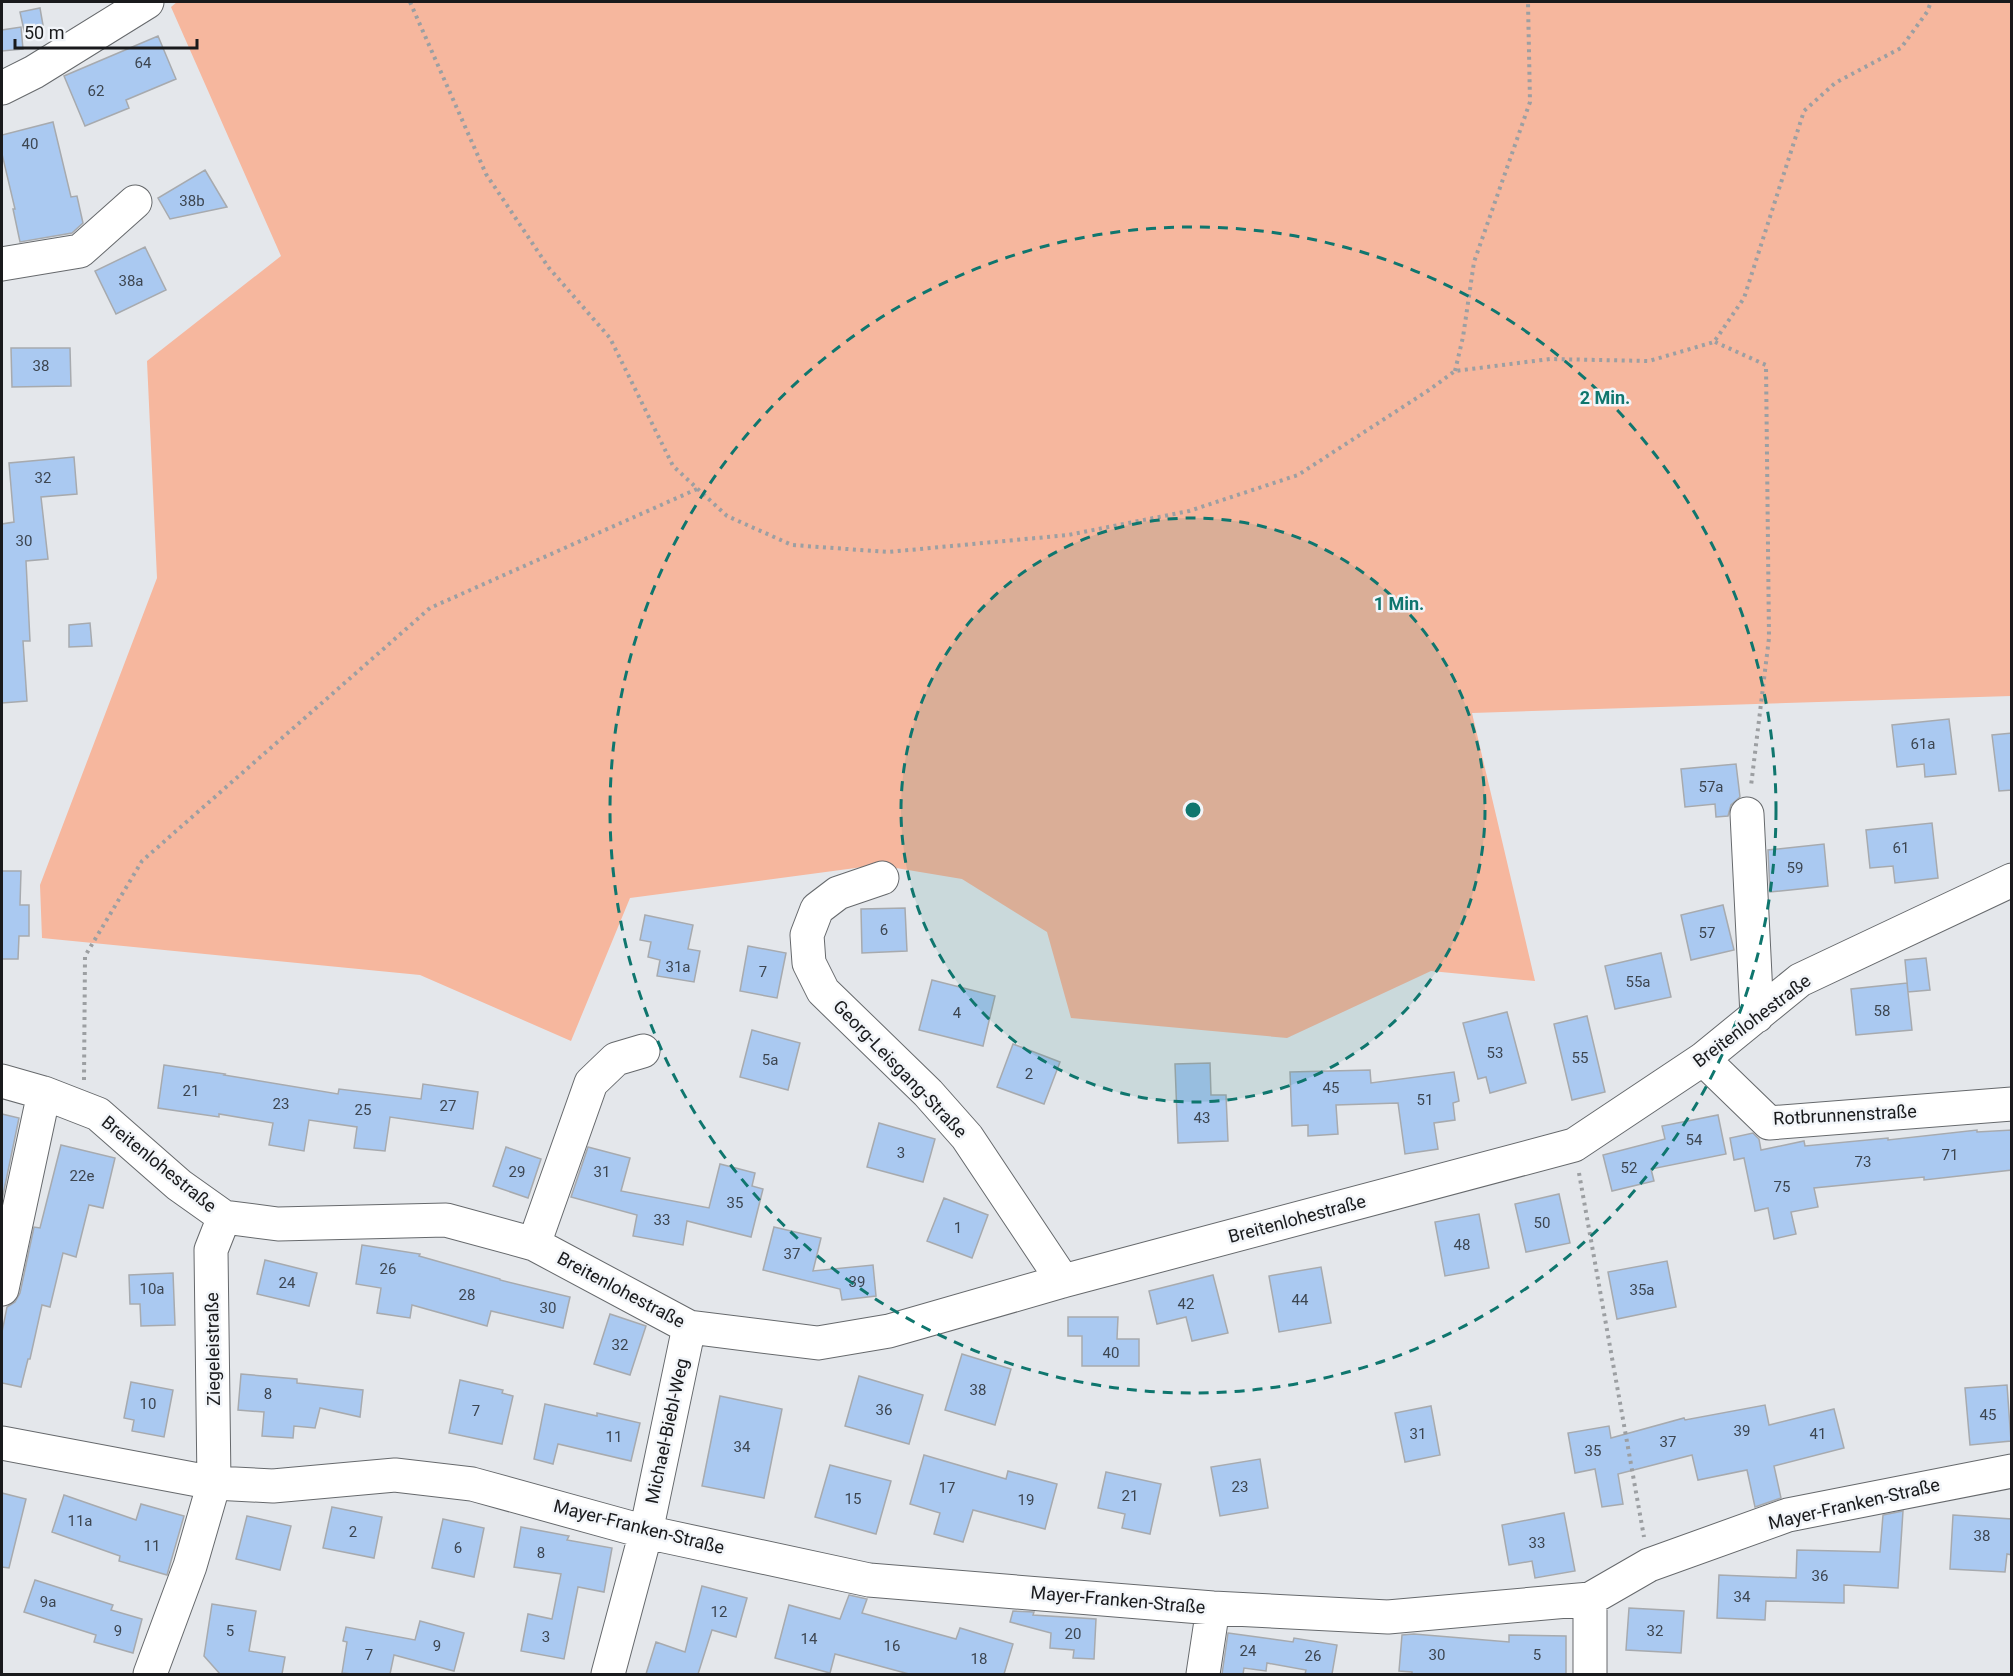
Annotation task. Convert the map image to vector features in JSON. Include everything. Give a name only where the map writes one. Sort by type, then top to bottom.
[{"type":"street","points":[[2,88],[34,72],[147,2]]},
{"type":"street","points":[[2,264],[80,251],[135,202]]},
{"type":"street","points":[[1747,814],[1757,1016]]},
{"type":"street","name":"Georg-Leisgang-Straße","points":[[882,878],[838,893],[817,909],[807,935],[809,963],[824,991],[928,1093],[967,1137],[1063,1281]]},
{"type":"street","name":"Breitenlohestraße","points":[[2,1081],[98,1114],[179,1185],[224,1217],[278,1224],[446,1220],[534,1244],[688,1327],[818,1343],[889,1331],[1063,1281],[1574,1145],[1703,1059],[1800,980],[2012,880]]},
{"type":"street","points":[[534,1244],[591,1083],[616,1059],[643,1051]]},
{"type":"street","name":"Rotbrunnenstraße","points":[[1703,1059],[1769,1123],[2012,1104]]},
{"type":"street","points":[[2,1289],[44,1094]]},
{"type":"street","name":"Ziegeleistraße","points":[[150,1674],[190,1566],[214,1483],[211,1250],[224,1217]]},
{"type":"street","name":"Michael-Biebl-Weg","points":[[608,1674],[646,1532],[688,1327]]},
{"type":"street","points":[[2,1443],[214,1483]]},
{"type":"street","name":"Mayer-Franken-Straße","points":[[214,1483],[273,1486],[395,1475],[406,1476],[472,1484],[646,1532],[869,1580],[1213,1608],[1388,1617],[1590,1599],[1649,1565],[1788,1515],[2012,1471]]},
{"type":"street","points":[[1590,1599],[1590,1674]]},
{"type":"street","points":[[1203,1674],[1213,1608]]},
{"type":"path","points":[[410,2],[486,174],[549,268],[610,338],[673,466],[727,516],[792,545],[888,552],[1068,535],[1189,511],[1298,475],[1429,390],[1455,370],[1550,359],[1649,361],[1714,342],[1744,298],[1804,111],[1835,83],[1901,48],[1927,12],[1931,2]]},
{"type":"path","points":[[1455,370],[1463,337],[1474,262],[1530,102],[1528,2]]},
{"type":"path","points":[[1714,342],[1766,365],[1769,638],[1747,814]]},
{"type":"path","points":[[84,1108],[85,956],[142,861],[430,608],[697,489]]},
{"type":"path","points":[[1574,1145],[1649,1565]]},
{"type":"shaded area","points":[[177,2],[2011,2],[2011,696],[1472,713],[1535,981],[1431,971],[1287,1038],[1071,1018],[1047,932],[962,879],[878,865],[630,898],[571,1041],[420,975],[42,938],[40,885],[157,578],[147,361],[281,256],[171,7]]},
{"type":"building","points":[[40,8],[44,31],[25,35],[20,12]]},
{"type":"building","points":[[21,27],[23,49],[2,51],[2,30]]},
{"type":"building","points":[[158,36],[176,79],[126,100],[129,108],[85,126],[64,76]]},
{"type":"building","points":[[53,122],[71,197],[77,196],[83,223],[72,233],[20,242],[2,154],[2,135]]},
{"type":"building","points":[[205,170],[227,207],[170,219],[158,198]]},
{"type":"building","points":[[145,247],[166,290],[116,314],[95,271]]},
{"type":"building","points":[[11,348],[70,348],[71,386],[12,387]]},
{"type":"building","points":[[74,457],[77,494],[41,497],[48,559],[26,561],[30,641],[23,641],[27,701],[2,703],[2,524],[14,522],[9,463]]},
{"type":"building","points":[[90,623],[92,646],[69,647],[69,625]]},
{"type":"building","points":[[1949,719],[1956,774],[1925,777],[1924,764],[1897,767],[1892,725]]},
{"type":"building","points":[[2012,733],[2012,790],[1999,791],[1992,735]]},
{"type":"building","points":[[1736,764],[1740,797],[1731,805],[1728,816],[1716,817],[1715,804],[1685,807],[1681,769]]},
{"type":"building","points":[[1932,823],[1938,878],[1895,883],[1893,866],[1870,868],[1866,830]]},
{"type":"building","points":[[1824,844],[1828,886],[1770,892],[1768,850]]},
{"type":"building","points":[[2,871],[21,871],[20,905],[29,905],[29,936],[19,936],[18,959],[2,959]]},
{"type":"building","points":[[1723,905],[1734,950],[1691,960],[1681,915]]},
{"type":"building","points":[[905,908],[907,951],[862,953],[861,909]]},
{"type":"building","points":[[645,915],[693,925],[688,949],[700,951],[694,982],[657,976],[660,960],[648,957],[651,942],[640,940]]},
{"type":"building","points":[[748,946],[786,953],[777,998],[740,991]]},
{"type":"building","points":[[1661,953],[1671,997],[1615,1009],[1605,966]]},
{"type":"building","points":[[1926,958],[1930,990],[1908,992],[1905,960]]},
{"type":"building","points":[[932,980],[995,996],[983,1046],[919,1030]]},
{"type":"building","points":[[1907,983],[1912,1030],[1856,1035],[1851,989]]},
{"type":"building","points":[[1507,1012],[1526,1083],[1490,1093],[1486,1077],[1478,1079],[1463,1023]]},
{"type":"building","points":[[1587,1016],[1605,1092],[1572,1100],[1554,1024]]},
{"type":"building","points":[[752,1030],[800,1043],[788,1090],[740,1077]]},
{"type":"building","points":[[1013,1044],[1060,1062],[1044,1104],[997,1087]]},
{"type":"building","points":[[1210,1063],[1211,1095],[1226,1095],[1228,1141],[1178,1143],[1175,1064]]},
{"type":"building","points":[[164,1065],[338,1094],[339,1089],[421,1099],[423,1084],[478,1092],[473,1129],[390,1117],[385,1151],[354,1148],[357,1127],[309,1120],[304,1151],[269,1145],[273,1123],[219,1114],[219,1117],[158,1108]]},
{"type":"building","points":[[1370,1070],[1371,1083],[1454,1072],[1459,1101],[1453,1103],[1455,1120],[1434,1123],[1438,1149],[1405,1154],[1398,1103],[1336,1105],[1338,1134],[1308,1136],[1308,1125],[1292,1126],[1290,1072]]},
{"type":"building","points":[[2,1114],[19,1118],[2,1200]]},
{"type":"building","points":[[1718,1115],[1726,1154],[1651,1169],[1654,1181],[1612,1191],[1603,1155],[1665,1139],[1662,1126]]},
{"type":"building","points":[[879,1123],[935,1139],[923,1182],[867,1167]]},
{"type":"building","points":[[1977,1130],[1977,1132],[2012,1130],[2012,1170],[1924,1180],[1924,1177],[1814,1188],[1818,1207],[1791,1212],[1796,1234],[1774,1239],[1768,1208],[1755,1211],[1744,1158],[1734,1160],[1730,1138],[1753,1133],[1759,1139],[1761,1150],[1804,1141],[1805,1146]]},
{"type":"building","points":[[61,1145],[115,1158],[103,1208],[89,1205],[76,1257],[63,1253],[50,1307],[42,1305],[21,1387],[2,1383],[2,1332],[7,1307],[15,1302],[20,1293],[34,1227],[40,1228]]},
{"type":"building","points":[[506,1147],[541,1159],[528,1198],[493,1186]]},
{"type":"building","points":[[588,1147],[630,1158],[621,1191],[709,1208],[720,1164],[755,1173],[752,1186],[763,1189],[751,1237],[687,1221],[683,1245],[633,1236],[637,1215],[571,1197]]},
{"type":"building","points":[[1559,1194],[1570,1243],[1526,1252],[1515,1204]]},
{"type":"building","points":[[944,1198],[988,1215],[972,1258],[927,1241]]},
{"type":"building","points":[[1479,1214],[1489,1268],[1445,1276],[1435,1222]]},
{"type":"building","points":[[774,1227],[821,1238],[813,1271],[873,1265],[876,1296],[842,1300],[840,1289],[763,1270]]},
{"type":"building","points":[[362,1245],[420,1254],[419,1256],[500,1280],[570,1297],[563,1328],[491,1311],[487,1326],[412,1305],[410,1318],[377,1313],[381,1288],[356,1284]]},
{"type":"building","points":[[265,1260],[317,1273],[309,1306],[257,1294]]},
{"type":"building","points":[[1667,1261],[1676,1307],[1617,1319],[1608,1272]]},
{"type":"building","points":[[1321,1267],[1331,1323],[1279,1332],[1269,1276]]},
{"type":"building","points":[[173,1273],[175,1325],[141,1326],[140,1304],[130,1304],[129,1275]]},
{"type":"building","points":[[1213,1275],[1228,1333],[1192,1341],[1186,1317],[1157,1324],[1149,1291]]},
{"type":"building","points":[[610,1314],[646,1326],[630,1375],[594,1364]]},
{"type":"building","points":[[1068,1317],[1118,1317],[1117,1339],[1139,1339],[1139,1366],[1082,1366],[1082,1336],[1068,1336]]},
{"type":"building","points":[[962,1354],[1011,1369],[995,1425],[945,1410]]},
{"type":"building","points":[[241,1374],[297,1379],[297,1383],[363,1390],[360,1417],[320,1408],[315,1428],[294,1426],[293,1438],[262,1436],[264,1412],[238,1410]]},
{"type":"building","points":[[859,1376],[923,1395],[909,1444],[845,1426]]},
{"type":"building","points":[[460,1380],[503,1390],[502,1393],[513,1396],[502,1444],[449,1433]]},
{"type":"building","points":[[131,1382],[173,1390],[164,1437],[132,1431],[134,1420],[124,1418]]},
{"type":"building","points":[[2007,1385],[2011,1441],[1970,1445],[1965,1388]]},
{"type":"building","points":[[720,1396],[782,1409],[764,1498],[702,1486]]},
{"type":"building","points":[[545,1404],[640,1423],[631,1461],[558,1444],[553,1464],[534,1459]]},
{"type":"building","points":[[1765,1405],[1769,1425],[1834,1409],[1844,1448],[1774,1466],[1781,1498],[1755,1507],[1747,1470],[1698,1480],[1692,1455],[1618,1474],[1623,1504],[1602,1507],[1595,1469],[1575,1473],[1568,1433],[1609,1426],[1611,1438],[1684,1418],[1685,1420]]},
{"type":"building","points":[[1431,1406],[1440,1455],[1405,1462],[1395,1413]]},
{"type":"building","points":[[924,1455],[1006,1479],[1008,1471],[1057,1484],[1045,1529],[973,1510],[963,1542],[934,1534],[940,1513],[910,1504]]},
{"type":"building","points":[[1260,1459],[1268,1508],[1220,1516],[1211,1467]]},
{"type":"building","points":[[830,1465],[891,1481],[876,1534],[815,1517]]},
{"type":"building","points":[[1106,1472],[1161,1484],[1150,1534],[1122,1528],[1125,1514],[1098,1508]]},
{"type":"building","points":[[2,1493],[26,1499],[9,1568],[2,1567]]},
{"type":"building","points":[[64,1495],[136,1520],[141,1504],[184,1516],[167,1575],[119,1561],[120,1556],[52,1532]]},
{"type":"building","points":[[332,1507],[382,1517],[374,1558],[323,1548]]},
{"type":"building","points":[[1903,1511],[1898,1588],[1844,1585],[1844,1603],[1766,1601],[1765,1620],[1717,1618],[1719,1575],[1796,1578],[1797,1550],[1880,1552],[1883,1515]]},
{"type":"building","points":[[1564,1513],[1575,1571],[1535,1578],[1532,1561],[1509,1565],[1502,1525]]},
{"type":"building","points":[[1953,1515],[2012,1519],[2012,1555],[2007,1554],[2005,1572],[1950,1569]]},
{"type":"building","points":[[247,1516],[291,1526],[280,1570],[236,1559]]},
{"type":"building","points":[[443,1519],[484,1528],[474,1577],[432,1568]]},
{"type":"building","points":[[521,1527],[569,1536],[567,1540],[612,1548],[604,1592],[578,1587],[564,1659],[521,1651],[528,1614],[552,1619],[561,1574],[514,1567]]},
{"type":"building","points":[[35,1580],[113,1605],[111,1610],[142,1619],[133,1653],[94,1642],[96,1635],[24,1612]]},
{"type":"building","points":[[702,1586],[747,1598],[736,1637],[712,1630],[698,1674],[646,1674],[656,1642],[685,1652]]},
{"type":"building","points":[[849,1595],[867,1599],[862,1613],[956,1639],[960,1628],[1013,1644],[1004,1674],[909,1674],[835,1654],[830,1673],[775,1658],[789,1605],[840,1619]]},
{"type":"building","points":[[212,1604],[256,1611],[249,1651],[285,1657],[282,1674],[220,1674],[204,1656]]},
{"type":"building","points":[[1629,1608],[1684,1611],[1681,1653],[1626,1650]]},
{"type":"building","points":[[1013,1611],[1034,1612],[1033,1615],[1096,1619],[1094,1659],[1073,1658],[1074,1650],[1050,1648],[1051,1633],[1010,1622]]},
{"type":"building","points":[[420,1621],[464,1633],[454,1671],[394,1655],[390,1674],[342,1673],[347,1642],[343,1641],[346,1627],[415,1640]]},
{"type":"building","points":[[1228,1633],[1293,1642],[1294,1638],[1337,1645],[1332,1674],[1305,1674],[1306,1670],[1267,1663],[1266,1671],[1244,1668],[1243,1674],[1222,1674]]},
{"type":"building","points":[[1402,1635],[1509,1642],[1509,1635],[1566,1636],[1566,1674],[1412,1674],[1412,1672],[1399,1671]]}]
